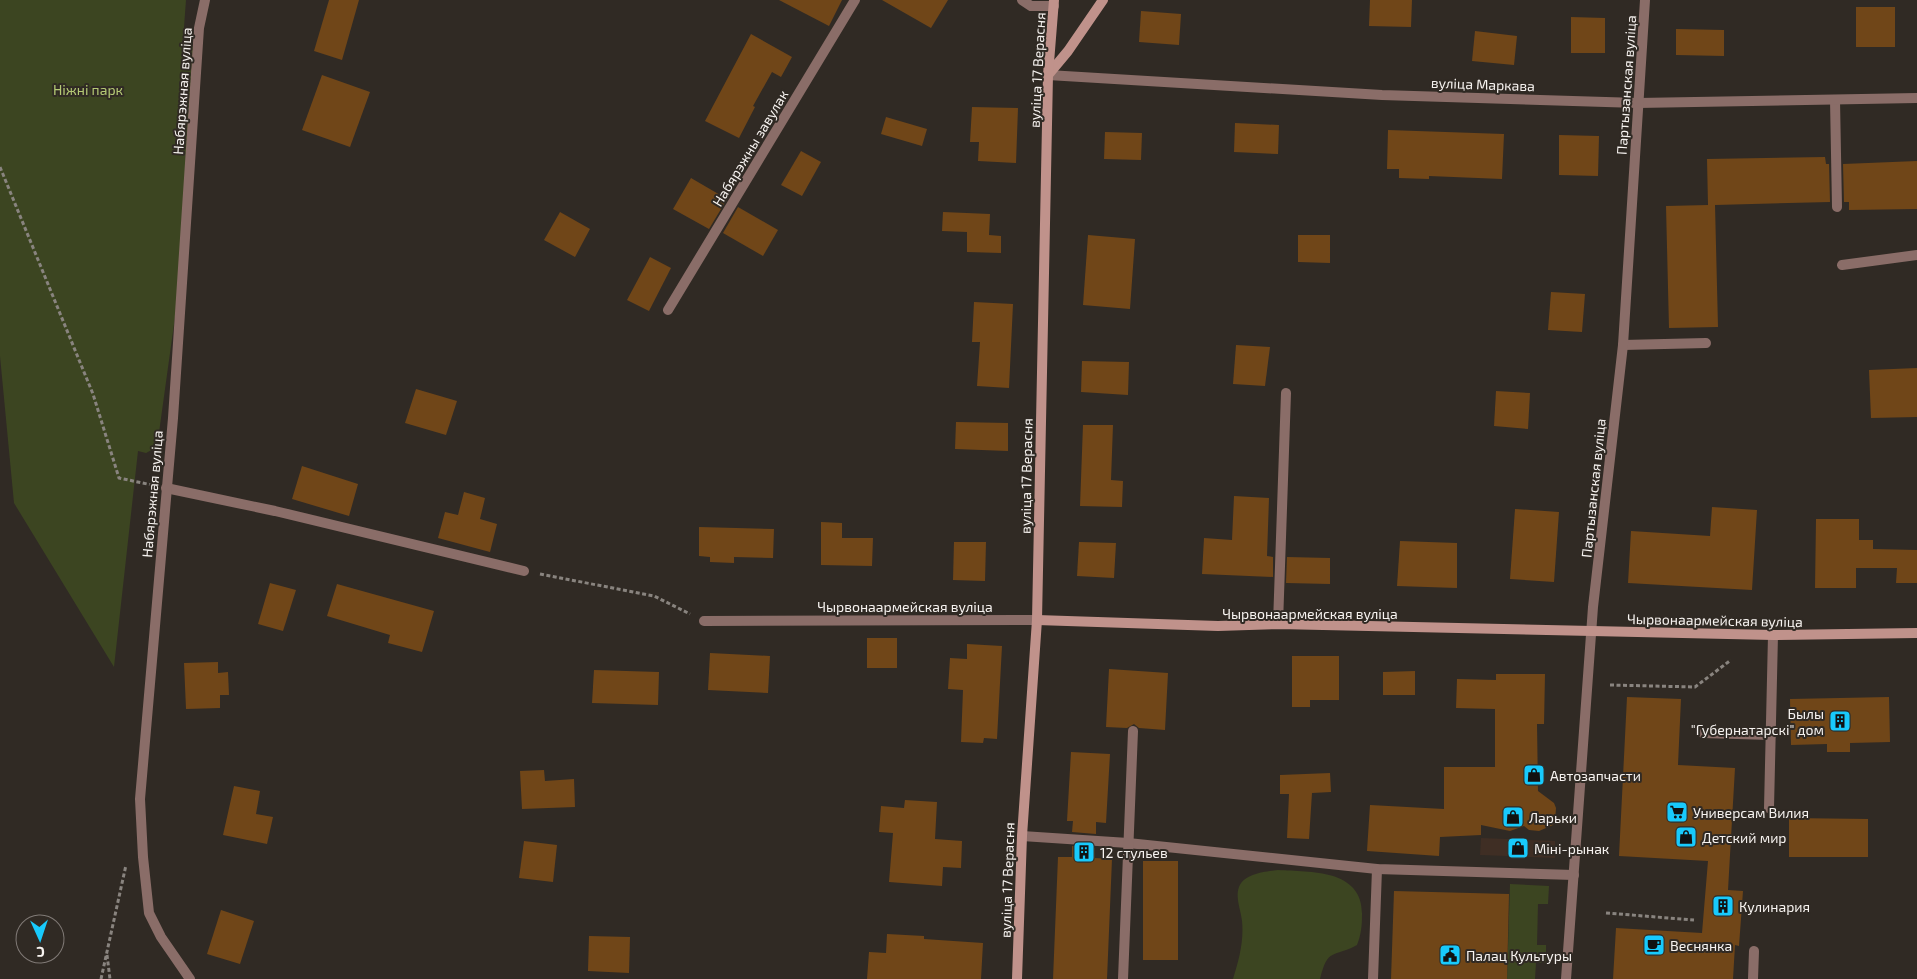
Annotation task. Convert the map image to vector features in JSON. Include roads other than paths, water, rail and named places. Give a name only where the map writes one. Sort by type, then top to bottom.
[{"type":"main road","points":[[1048,74],[1068,51],[1103,0]]},
{"type":"main road","name":"вуліца 17 Верасня","points":[[1017,979],[1022,836],[1037,620],[1048,74],[1054,3]]},
{"type":"main road","name":"Чырвонаармейская вуліца","points":[[1037,620],[1218,626],[1278,624],[1772,635],[1917,633]]},
{"type":"street","name":"Набярэжная вуліца","points":[[190,979],[161,937],[149,912],[140,799],[174,409],[199,28],[206,0]]},
{"type":"street","name":"Набярэжны завулак","points":[[668,310],[855,0]]},
{"type":"street","name":"вуліца 17 Верасня","points":[[1022,0],[1030,6],[1054,3]]},
{"type":"street","name":"Партызанская вуліца","points":[[1566,979],[1591,632],[1623,345],[1645,0]]},
{"type":"street","name":"вуліца Маркава","points":[[1048,74],[1382,95],[1638,102],[1917,98]]},
{"type":"street","points":[[1835,100],[1837,207]]},
{"type":"street","points":[[1842,265],[1917,255]]},
{"type":"street","points":[[1623,345],[1706,343]]},
{"type":"street","points":[[1278,624],[1286,393]]},
{"type":"street","points":[[166,488],[275,511],[524,571]]},
{"type":"street","name":"Чырвонаармейская вуліца","points":[[704,621],[1037,620]]},
{"type":"street","points":[[1769,808],[1772,635]]},
{"type":"street","points":[[1124,979],[1133,732]]},
{"type":"street","points":[[1703,733],[1771,735]]},
{"type":"street","points":[[1022,836],[1128,843],[1377,869],[1574,875]]},
{"type":"street","points":[[1373,979],[1377,869]]},
{"type":"street","points":[[1753,979],[1754,951]]},
{"type":"place","name":"Былы \"Губернатарскі\" дом","points":[[1840,721]]},
{"type":"place","name":"Автозапчасти","points":[[1534,775]]},
{"type":"place","name":"Универсам Вилия","points":[[1677,812]]},
{"type":"place","name":"Ларьки","points":[[1513,817]]},
{"type":"place","name":"Детский мир","points":[[1686,837]]},
{"type":"place","name":"Міні-рынак","points":[[1518,848]]},
{"type":"place","name":"12 стульев","points":[[1084,852]]},
{"type":"place","name":"Кулинария","points":[[1723,906]]},
{"type":"place","name":"Веснянка","points":[[1654,945]]},
{"type":"place","name":"Палац Культуры","points":[[1450,955]]},
{"type":"park label","name":"Ніжні парк","points":[[88,89]]}]
